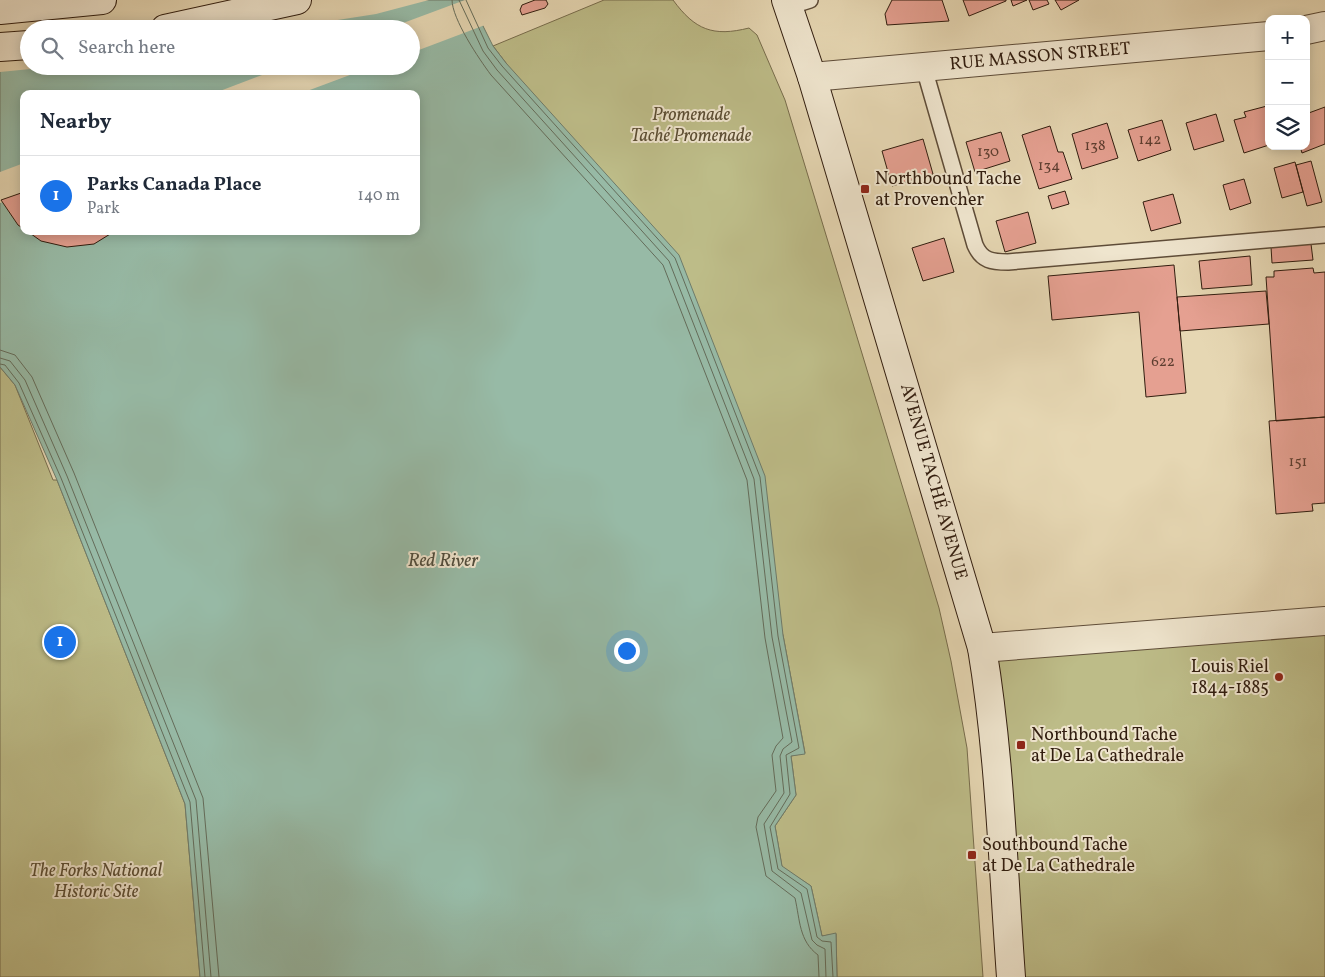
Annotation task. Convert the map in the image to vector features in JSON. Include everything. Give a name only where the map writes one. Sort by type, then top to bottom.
[{"type":"street","points":[[0,10],[102,0]]},
{"type":"street","points":[[206,20],[297,0]]},
{"type":"street","name":"AVENUE TACHÉ AVENUE","points":[[795,2],[812,77],[982,648],[988,684],[1011,977]]},
{"type":"street","points":[[1310,29],[1325,26]]},
{"type":"street","name":"RUE MASSON STREET","points":[[812,77],[1265,36]]},
{"type":"street","points":[[0,47],[20,46]]},
{"type":"street","points":[[982,648],[1325,621]]},
{"type":"lane","points":[[924,68],[975,245],[979,254],[987,261],[1008,262],[1325,235]]},
{"type":"green space","name":"Promenade Taché Promenade","points":[[604,0],[673,0],[689,18],[706,29],[725,32],[749,28],[757,35],[785,100],[939,608],[951,661],[967,748],[983,977],[837,977],[836,934],[822,936],[811,886],[782,867],[775,826],[796,795],[791,756],[805,753],[783,635],[506,63],[493,46]]},
{"type":"green space","name":"The Forks National Historic Site","points":[[0,367],[15,385],[53,480],[57,480],[185,804],[200,977],[0,977]]},
{"type":"green space","points":[[1325,621],[1325,977],[1011,977],[982,648]]},
{"type":"water","name":"Red River","points":[[0,0],[470,0],[493,46],[506,63],[679,255],[765,476],[783,635],[805,754],[791,756],[796,795],[775,826],[782,866],[811,886],[822,936],[836,933],[837,977],[200,977],[185,804],[57,480],[15,385],[0,367]]},
{"type":"pier","points":[[0,0],[429,0],[376,14],[338,20],[20,20],[20,70],[0,72]]},
{"type":"pier","points":[[465,0],[472,0],[485,25],[420,50],[420,20],[411,20]]},
{"type":"pier","points":[[262,75],[350,75],[310,90],[223,90]]},
{"type":"pier","points":[[20,164],[20,226],[3,202],[0,203],[0,172]]},
{"type":"building","points":[[535,0],[546,0],[548,4],[545,8],[522,15],[520,10],[522,5]]},
{"type":"building","points":[[892,0],[942,0],[949,21],[887,25],[885,14]]},
{"type":"building","points":[[963,0],[1006,0],[1006,1],[969,16]]},
{"type":"building","points":[[1011,0],[1027,0],[1013,6]]},
{"type":"building","points":[[1029,0],[1047,0],[1049,4],[1033,10]]},
{"type":"building","points":[[1055,0],[1079,0],[1061,10]]},
{"type":"building","points":[[1265,107],[1265,146],[1244,153],[1234,120],[1246,117],[1244,112]]},
{"type":"building","points":[[1325,107],[1325,144],[1310,150],[1310,113]]},
{"type":"building","points":[[1216,114],[1224,141],[1194,150],[1186,123]]},
{"type":"building","points":[[1162,120],[1171,150],[1138,161],[1128,130]]},
{"type":"building","points":[[1107,123],[1118,158],[1082,169],[1072,134]]},
{"type":"building","points":[[1050,126],[1058,152],[1063,152],[1072,179],[1039,189],[1022,135]]},
{"type":"building","points":[[1001,132],[1010,161],[975,172],[966,142]]},
{"type":"building","points":[[923,139],[933,174],[892,186],[882,151]]},
{"type":"building","points":[[1311,161],[1322,202],[1307,206],[1296,165]]},
{"type":"building","points":[[1295,162],[1303,192],[1282,198],[1274,168]]},
{"type":"building","points":[[1244,179],[1251,203],[1230,210],[1223,185]]},
{"type":"building","points":[[1065,191],[1069,204],[1052,209],[1048,196]]},
{"type":"building","points":[[20,193],[20,226],[18,225],[1,200]]},
{"type":"building","points":[[1173,194],[1181,223],[1151,231],[1143,202]]},
{"type":"building","points":[[1028,212],[1036,243],[1005,252],[996,221]]},
{"type":"building","points":[[33,235],[109,235],[94,244],[67,247],[41,241]]},
{"type":"building","points":[[944,238],[954,272],[923,281],[912,248]]},
{"type":"building","points":[[1311,244],[1313,260],[1272,263],[1271,247]]},
{"type":"building","points":[[1250,256],[1252,285],[1202,289],[1199,261]]},
{"type":"building","points":[[1174,265],[1186,393],[1146,397],[1139,312],[1052,320],[1048,276]]},
{"type":"building","points":[[1313,268],[1314,273],[1325,272],[1325,417],[1276,421],[1266,277],[1274,277],[1274,271]]},
{"type":"building","points":[[1266,291],[1269,324],[1180,331],[1177,297]]},
{"type":"building","points":[[1325,417],[1325,503],[1312,504],[1313,511],[1276,514],[1269,421]]},
{"type":"place","name":"Northbound Tache at Provencher","points":[[865,189]]},
{"type":"place","name":"Parks Canada Place","points":[[60,642]]},
{"type":"place","name":"Louis Riel 1844-1885","points":[[1279,677]]},
{"type":"place","name":"Northbound Tache at De La Cathedrale","points":[[1021,745]]},
{"type":"place","name":"Southbound Tache at De La Cathedrale","points":[[972,855]]}]
